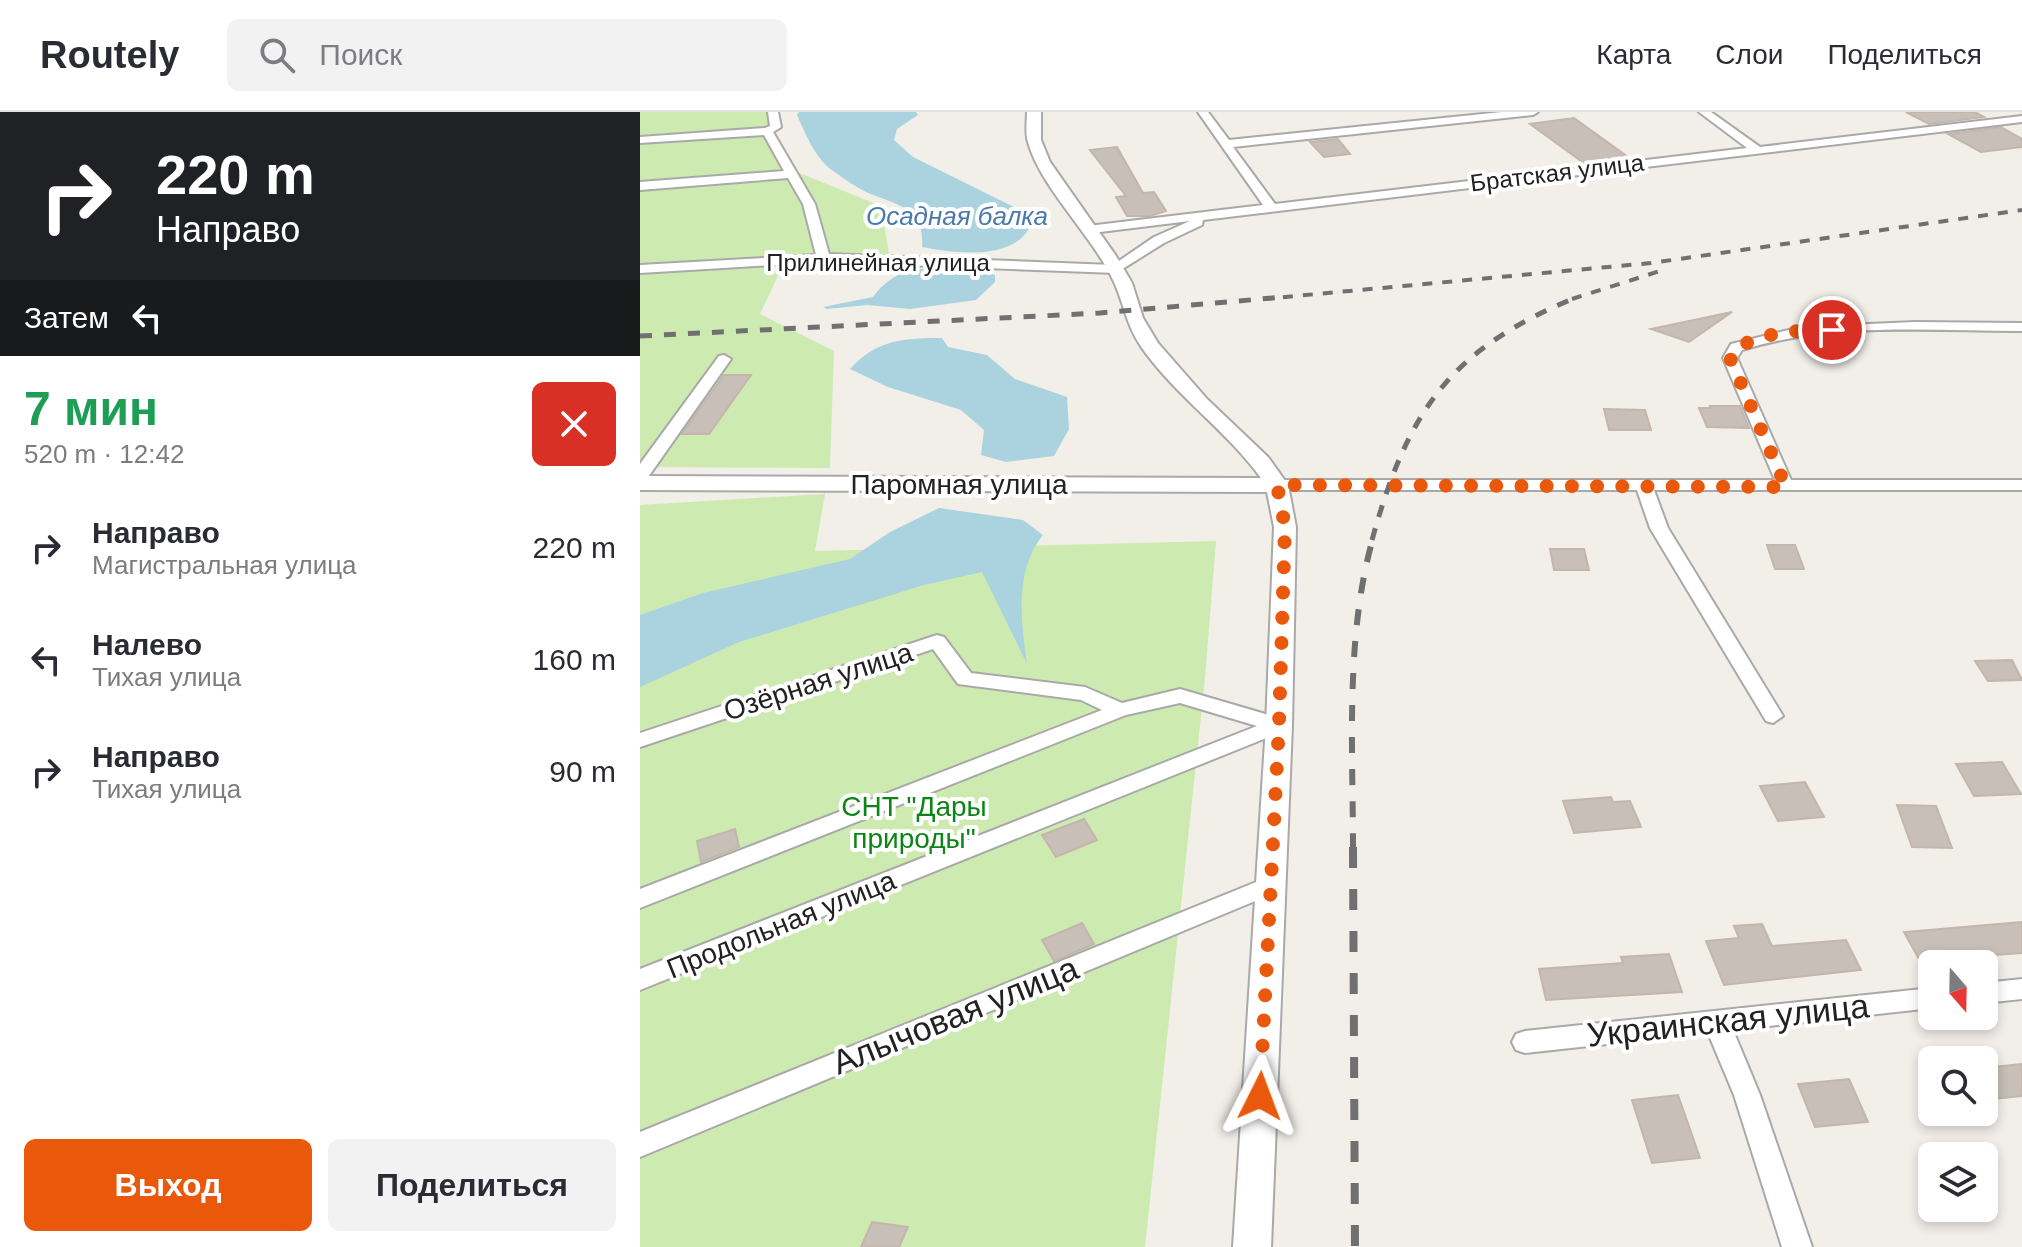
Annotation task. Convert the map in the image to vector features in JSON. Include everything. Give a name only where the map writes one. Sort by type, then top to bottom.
[{"type":"street","points":[[640,140],[767,131],[776,127],[773,112]]},
{"type":"street","points":[[1034,112],[1034,140],[1043,162],[1092,229],[1119,276],[1134,318],[1150,346],[1200,403],[1260,462],[1277,485],[1285,527],[1279,725],[1252,1247]]},
{"type":"street","points":[[1203,112],[1270,206]]},
{"type":"street","points":[[1226,144],[1533,112]]},
{"type":"street","points":[[1704,112],[1756,149]]},
{"type":"street","name":"Братская улица","points":[[1092,229],[2022,119]]},
{"type":"street","points":[[767,131],[809,204],[823,258]]},
{"type":"street","points":[[640,186],[790,174]]},
{"type":"street","points":[[1119,276],[1183,227],[1233,211]]},
{"type":"street","name":"Прилинейная улица","points":[[640,269],[823,258],[1119,276]]},
{"type":"street","points":[[1786,487],[1730,358],[1736,347],[1774,335],[1810,330],[2022,327]]},
{"type":"street","points":[[640,476],[724,359]]},
{"type":"street","name":"Паромная улица","points":[[640,483],[1277,485]]},
{"type":"street","points":[[1277,485],[2022,485]]},
{"type":"street","points":[[1644,487],[1665,540],[1773,716]]},
{"type":"street","name":"Озёрная улица","points":[[640,740],[937,641],[965,679],[1085,694],[1120,710]]},
{"type":"street","points":[[640,899],[1120,710],[1180,696],[1279,725]]},
{"type":"street","name":"Продольная улица","points":[[640,980],[1279,725]]},
{"type":"street","name":"Алычовая улица","points":[[640,1145],[1271,885]]},
{"type":"street","points":[[1998,992],[2022,989]]},
{"type":"street","name":"Украинская улица","points":[[1525,1042],[1918,999]]},
{"type":"street","points":[[1716,1021],[1747,1095],[1797,1247]]},
{"type":"green space","points":[[640,112],[777,112],[773,131],[797,172],[881,206],[889,254],[786,259],[760,314],[834,351],[830,468],[640,467]]},
{"type":"green space","name":"СНТ \"Дары природы\"","points":[[828,474],[815,551],[1216,541],[1205,678],[1145,1247],[640,1247],[640,505],[824,494]]},
{"type":"water","name":"Осадная балка","points":[[799,112],[916,112],[918,115],[897,129],[894,140],[913,157],[1034,217],[1017,242],[1003,248],[987,252],[953,252],[922,247],[922,234],[914,215],[857,187],[824,163],[807,136],[797,115]]},
{"type":"water","points":[[920,269],[987,273],[995,275],[995,282],[976,300],[910,309],[867,305],[823,307],[873,297],[893,278]]},
{"type":"water","points":[[942,338],[948,347],[987,355],[1015,379],[1067,397],[1069,429],[1054,456],[1006,462],[981,455],[984,430],[961,410],[888,387],[850,369],[860,359],[892,342]]},
{"type":"water","points":[[939,508],[1023,520],[1043,535],[1027,564],[1024,580],[1022,614],[1027,664],[982,572],[924,585],[739,642],[640,687],[640,615],[703,593],[850,559],[890,532]]},
{"type":"building","points":[[1906,112],[1975,112],[1984,117],[1929,124]]},
{"type":"building","points":[[1574,118],[1628,157],[1585,164],[1530,124]]},
{"type":"building","points":[[2001,127],[2022,139],[2022,147],[1981,152],[1948,134]]},
{"type":"building","points":[[1338,139],[1350,154],[1324,157],[1310,142]]},
{"type":"building","points":[[1117,147],[1143,193],[1154,192],[1166,211],[1150,216],[1127,216],[1116,197],[1126,196],[1090,150]]},
{"type":"building","points":[[1732,312],[1689,342],[1651,329]]},
{"type":"building","points":[[724,375],[751,375],[709,434],[682,434]]},
{"type":"building","points":[[1740,406],[1749,428],[1707,427],[1699,408]]},
{"type":"building","points":[[1604,409],[1645,410],[1651,430],[1609,430]]},
{"type":"building","points":[[1767,545],[1795,545],[1804,569],[1775,569]]},
{"type":"building","points":[[1550,549],[1584,549],[1589,570],[1554,570]]},
{"type":"building","points":[[2012,660],[2022,680],[1988,681],[1975,661]]},
{"type":"building","points":[[2002,762],[2021,794],[1974,796],[1956,764]]},
{"type":"building","points":[[1805,782],[1824,817],[1778,821],[1760,786]]},
{"type":"building","points":[[1611,797],[1613,802],[1630,801],[1641,827],[1574,833],[1563,801]]},
{"type":"building","points":[[1897,805],[1936,806],[1952,848],[1912,847]]},
{"type":"building","points":[[1084,819],[1097,840],[1056,857],[1042,835]]},
{"type":"building","points":[[735,829],[739,847],[701,862],[697,841]]},
{"type":"building","points":[[2022,922],[2022,953],[1998,955],[1998,950],[1918,950],[1918,957],[1904,932]]},
{"type":"building","points":[[1082,923],[1094,944],[1054,961],[1042,940]]},
{"type":"building","points":[[1762,924],[1772,946],[1846,940],[1861,970],[1724,985],[1706,941],[1739,938],[1734,926]]},
{"type":"building","points":[[1669,954],[1682,992],[1546,1000],[1539,969],[1623,963],[1621,957]]},
{"type":"building","points":[[2022,1064],[2022,1096],[1998,1099],[1998,1067]]},
{"type":"building","points":[[1849,1079],[1868,1122],[1815,1127],[1798,1084]]},
{"type":"building","points":[[1678,1095],[1700,1158],[1652,1163],[1632,1100]]},
{"type":"building","points":[[872,1222],[908,1227],[899,1247],[861,1247]]},
{"type":"railway","points":[[1263,299],[1651,263],[2022,210]]},
{"type":"railway","points":[[1574,298],[1660,271]]},
{"type":"railway","points":[[640,336],[1100,313],[1284,297]]},
{"type":"railway","points":[[1372,540],[1401,454],[1440,389],[1466,362],[1496,339],[1533,317],[1574,298]]},
{"type":"railway","points":[[1353,849],[1354,653],[1364,576],[1373,538]]},
{"type":"railway","points":[[1353,847],[1355,1247]]},
{"type":"route","points":[[1260,1096],[1279,725],[1285,527],[1277,485],[1786,487],[1730,358],[1736,347],[1752,341],[1810,330],[1832,330]]}]
